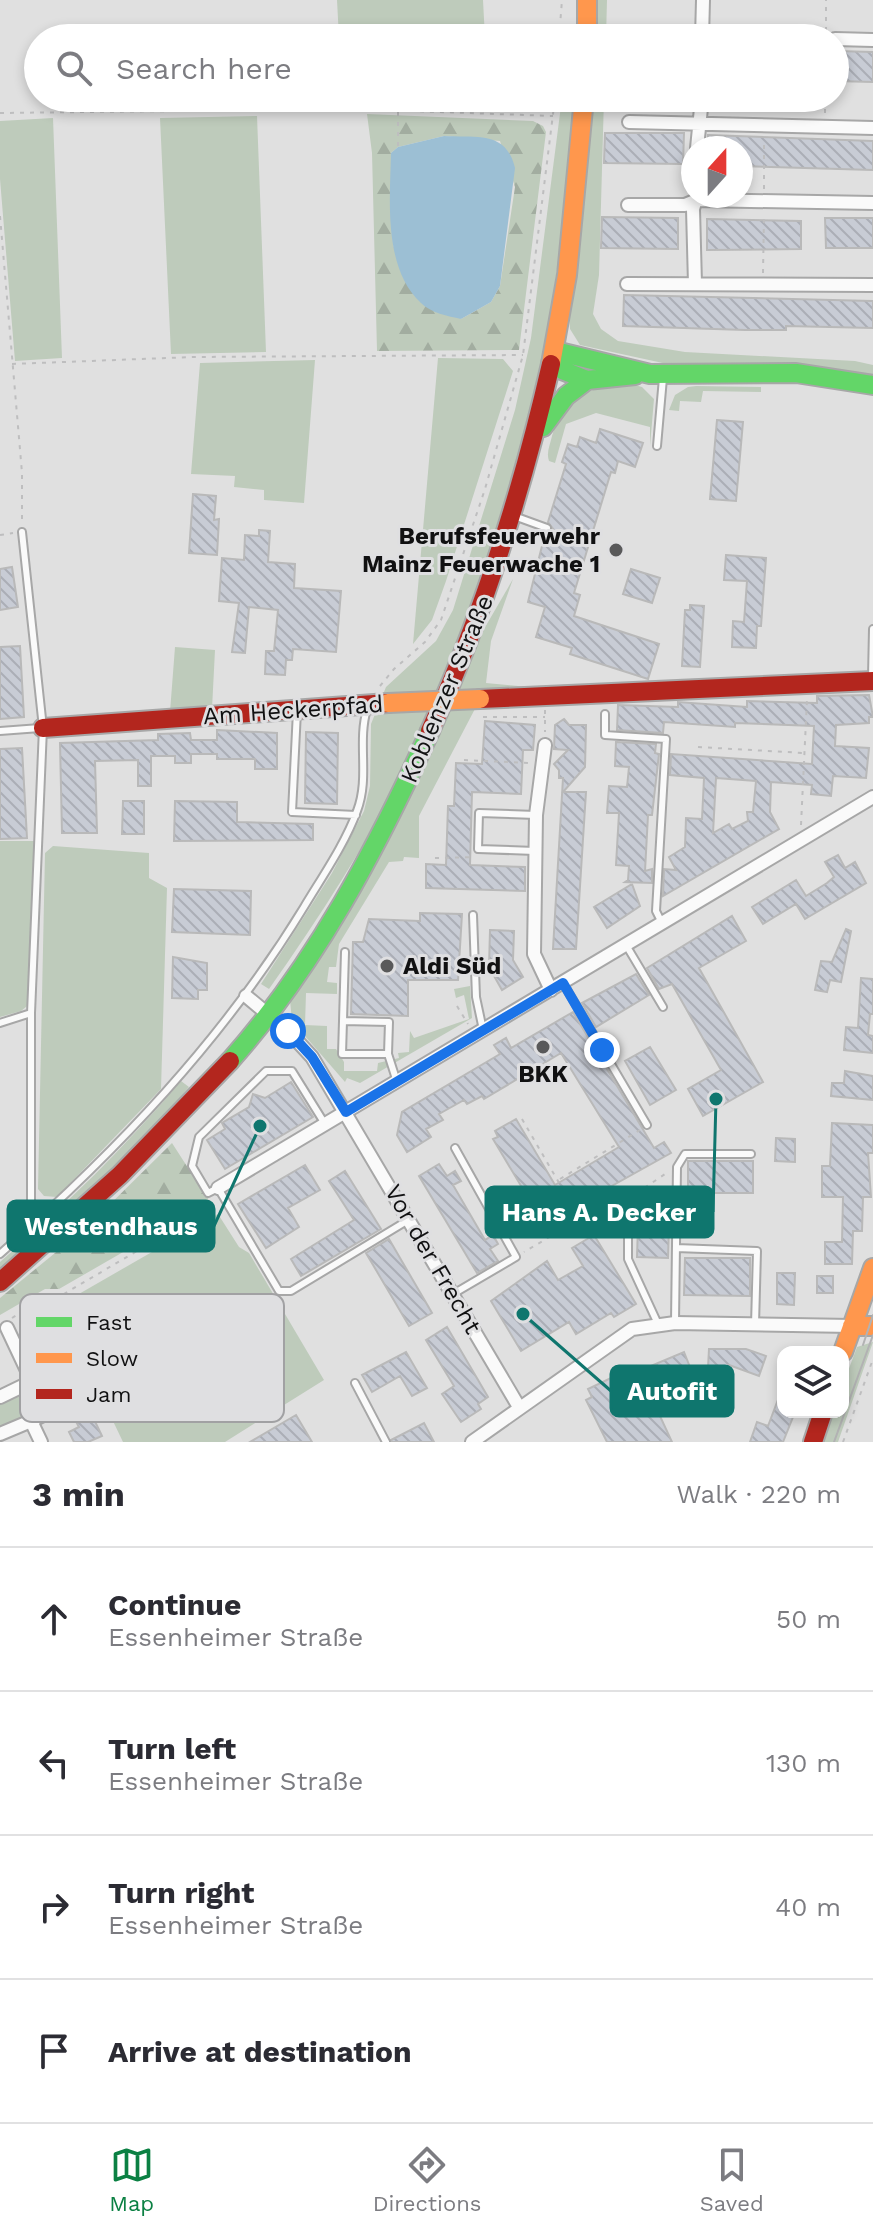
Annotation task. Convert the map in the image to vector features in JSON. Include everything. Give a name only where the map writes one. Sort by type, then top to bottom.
[{"type":"street","points":[[587,0],[587,24]]},
{"type":"street","points":[[702,24],[703,0]]},
{"type":"street","points":[[849,38],[873,40]]},
{"type":"street","name":"Koblenzer Straße","points":[[0,1282],[111,1184],[268,1013],[329,927],[386,824],[453,684],[497,572],[539,433],[573,245],[583,112]]},
{"type":"street","points":[[696,136],[702,125],[702,112]]},
{"type":"street","points":[[629,122],[873,128]]},
{"type":"street","points":[[753,200],[873,203]]},
{"type":"street","points":[[628,205],[681,205]]},
{"type":"street","points":[[693,208],[695,284]]},
{"type":"street","points":[[627,284],[873,285]]},
{"type":"street","points":[[555,351],[654,374]]},
{"type":"street","points":[[555,351],[562,370],[587,380],[654,374],[838,377],[873,385]]},
{"type":"street","points":[[539,433],[566,396],[587,380]]},
{"type":"street","name":"Am Heckerpfad","points":[[43,728],[377,700],[481,708],[872,681]]},
{"type":"street","points":[[545,745],[536,815],[534,954],[557,986]]},
{"type":"street","points":[[222,1194],[325,1124],[873,797]]},
{"type":"street","name":"Vor der Frecht","points":[[246,996],[268,1013],[312,1057],[519,1407]]},
{"type":"street","points":[[845,1346],[873,1268]]},
{"type":"street","points":[[472,1442],[614,1338],[632,1329],[675,1323],[873,1326]]},
{"type":"street","points":[[6,1325],[20,1354]]},
{"type":"street","points":[[0,1397],[20,1387]]},
{"type":"street","points":[[813,1442],[821,1418]]},
{"type":"street","points":[[0,1434],[29,1422]]},
{"type":"street","points":[[31,1422],[41,1442]]},
{"type":"lane","points":[[654,374],[657,446]]},
{"type":"lane","points":[[514,516],[547,528]]},
{"type":"lane","points":[[22,532],[43,728],[31,1013],[31,1227]]},
{"type":"lane","points":[[872,681],[873,629]]},
{"type":"lane","points":[[0,1254],[123,1139],[175,1083],[246,996],[314,890],[356,815],[365,779],[364,721],[377,700]]},
{"type":"lane","points":[[297,709],[292,812],[356,815]]},
{"type":"lane","points":[[605,714],[605,735],[666,739],[656,911],[663,925]]},
{"type":"lane","name":"Am Heckerpfad","points":[[0,731],[43,728]]},
{"type":"lane","points":[[535,851],[478,849],[479,813],[536,815]]},
{"type":"lane","points":[[473,915],[479,1033]]},
{"type":"lane","points":[[626,945],[663,1007]]},
{"type":"lane","points":[[345,952],[342,1054],[388,1054]]},
{"type":"lane","points":[[557,986],[647,1125]]},
{"type":"lane","points":[[0,1023],[31,1013]]},
{"type":"lane","points":[[343,1021],[389,1022],[388,1054],[397,1082]]},
{"type":"lane","points":[[325,1124],[292,1071],[266,1071],[199,1137],[192,1166],[208,1193],[222,1194],[279,1291],[291,1291],[410,1219]]},
{"type":"lane","points":[[453,1294],[516,1257],[455,1148]]},
{"type":"lane","points":[[675,1323],[677,1167],[685,1154],[751,1154]]},
{"type":"lane","points":[[628,1208],[628,1259],[658,1324]]},
{"type":"lane","points":[[676,1248],[757,1251],[755,1325]]},
{"type":"lane","points":[[355,1383],[386,1442]]},
{"type":"path","points":[[560,24],[562,0]]},
{"type":"path","points":[[826,0],[829,24]]},
{"type":"path","points":[[0,113],[133,112]]},
{"type":"path","points":[[398,112],[398,147]]},
{"type":"path","points":[[450,112],[554,116]]},
{"type":"path","points":[[377,700],[394,669],[425,642],[441,620],[485,489],[523,355],[554,112]]},
{"type":"path","points":[[825,112],[825,120]]},
{"type":"path","points":[[764,130],[764,196]]},
{"type":"path","points":[[0,216],[22,473],[22,532],[0,535]]},
{"type":"path","points":[[764,220],[764,270]]},
{"type":"path","points":[[12,364],[193,357],[523,355]]},
{"type":"path","points":[[806,837],[800,821],[807,699]]},
{"type":"path","points":[[545,704],[545,745]]},
{"type":"path","points":[[481,708],[545,717]]},
{"type":"path","points":[[698,747],[804,753]]},
{"type":"path","points":[[464,760],[545,763]]},
{"type":"path","points":[[435,858],[473,859],[478,849]]},
{"type":"path","points":[[457,1006],[479,1033]]},
{"type":"path","points":[[522,1119],[580,1219]]},
{"type":"path","points":[[558,1181],[647,1125]]},
{"type":"path","points":[[628,1208],[628,1197],[677,1167]]},
{"type":"path","points":[[516,1257],[633,1187],[642,1188]]},
{"type":"path","points":[[63,1294],[222,1194]]},
{"type":"path","points":[[6,1325],[20,1315]]},
{"type":"path","points":[[843,1442],[873,1359]]},
{"type":"green space","points":[[337,0],[483,0],[484,24],[338,24]]},
{"type":"green space","points":[[592,0],[607,0],[606,24],[592,24]]},
{"type":"green space","points":[[560,112],[572,112],[562,233],[540,371],[525,440],[487,573],[446,683],[402,774],[353,862],[269,989],[261,984],[332,873],[364,811],[370,786],[371,724],[386,687],[436,641],[453,610],[515,410],[531,338]]},
{"type":"green space","points":[[590,112],[604,112],[599,275],[593,314],[601,329],[618,341],[685,352],[855,361],[873,365],[873,378],[672,365],[580,345],[570,329],[569,315],[581,232]]},
{"type":"green space","points":[[367,114],[533,121],[543,126],[546,132],[519,350],[377,351],[372,153]],"holes":[[[444,136],[500,141],[515,187],[500,286],[491,302],[461,319],[401,270],[393,244],[391,153],[398,147]]]},
{"type":"green space","points":[[257,116],[266,352],[171,354],[160,118]]},
{"type":"green space","points":[[53,118],[62,358],[15,361],[0,179],[0,121]]},
{"type":"green space","points":[[438,358],[503,359],[513,371],[432,620],[413,644]]},
{"type":"green space","points":[[315,360],[304,503],[264,500],[264,490],[234,487],[235,476],[191,474],[200,363]]},
{"type":"green space","points":[[631,384],[642,387],[654,399],[650,446],[650,427],[596,413],[566,424],[555,463],[549,461],[557,421],[572,401],[592,391]]},
{"type":"green space","points":[[688,387],[761,387],[761,392],[703,391],[701,402],[680,401],[679,411],[669,410],[675,395]]},
{"type":"green space","points":[[513,579],[491,641],[486,683],[538,688],[477,705],[419,816],[419,858],[404,857],[403,861],[389,862],[339,944],[336,967],[329,967],[327,982],[337,983],[337,994],[306,993],[305,1025],[327,1026],[327,1049],[336,1049],[344,1062],[344,1071],[377,1071],[378,1063],[399,1058],[398,1053],[409,1052],[410,1031],[414,1038],[469,1019],[464,995],[456,998],[454,989],[470,986],[472,1018],[360,1083],[347,1078],[345,1082],[292,1021],[290,1000],[447,716],[484,629]]},
{"type":"green space","points":[[175,647],[215,650],[212,709],[170,712]]},
{"type":"green space","points":[[0,841],[35,841],[32,1002],[21,1011],[0,1017]]},
{"type":"green space","points":[[53,846],[149,853],[149,878],[167,888],[161,1089],[57,1197],[44,1196],[38,1189],[45,853]]},
{"type":"green space","points":[[181,1081],[189,1087],[132,1154],[0,1275],[0,1262],[94,1175]]},
{"type":"green space","points":[[172,1143],[210,1202],[59,1289],[20,1294],[20,1303],[0,1315],[0,1298],[88,1226]]},
{"type":"green space","points":[[218,1214],[239,1247],[249,1253],[273,1294],[79,1294]]},
{"type":"green space","points":[[284,1312],[324,1380],[284,1405]]},
{"type":"green space","points":[[873,1342],[849,1411],[849,1368],[857,1347]]},
{"type":"green space","points":[[20,1396],[20,1420],[0,1430],[0,1404]]},
{"type":"green space","points":[[831,1418],[846,1418],[838,1442],[822,1442]]},
{"type":"green space","points":[[113,1422],[257,1422],[225,1442],[123,1442]]},
{"type":"water","points":[[444,136],[488,138],[497,142],[505,147],[515,168],[500,286],[491,302],[461,319],[440,314],[421,303],[400,271],[391,232],[391,153],[398,147]]},
{"type":"building","points":[[849,51],[873,52],[873,82],[849,81]]},
{"type":"building","points":[[605,133],[684,133],[681,136],[681,164],[604,163]]},
{"type":"building","points":[[753,137],[873,141],[873,170],[753,166]]},
{"type":"building","points":[[602,217],[678,218],[678,249],[601,248]]},
{"type":"building","points":[[825,218],[873,218],[873,248],[826,248]]},
{"type":"building","points":[[707,219],[801,221],[801,249],[707,250]]},
{"type":"building","points":[[624,295],[873,301],[873,328],[786,326],[786,330],[745,330],[623,326]]},
{"type":"building","points":[[717,420],[743,422],[736,501],[710,499]]},
{"type":"building","points":[[600,429],[643,443],[635,467],[618,461],[615,473],[611,472],[574,593],[580,595],[574,616],[659,644],[648,679],[570,654],[572,648],[536,637],[545,607],[528,602],[545,534],[553,529],[548,522],[566,464],[562,462],[568,444],[577,447],[580,437],[596,443]]},
{"type":"building","points":[[193,494],[216,496],[214,520],[219,519],[217,555],[189,553]]},
{"type":"building","points":[[259,530],[270,531],[268,562],[295,564],[294,588],[341,591],[336,652],[293,649],[292,660],[286,660],[285,675],[265,674],[266,651],[274,651],[278,610],[249,607],[245,653],[232,652],[239,603],[219,601],[222,558],[244,560],[245,535],[259,536]]},
{"type":"building","points":[[726,555],[766,558],[761,626],[757,626],[756,648],[732,647],[733,621],[744,622],[747,581],[724,580]]},
{"type":"building","points":[[12,567],[18,607],[0,610],[0,569]]},
{"type":"building","points":[[631,569],[660,578],[652,603],[623,594]]},
{"type":"building","points":[[690,605],[704,606],[700,667],[682,666],[685,610],[690,610]]},
{"type":"building","points":[[20,646],[24,717],[0,719],[0,647]]},
{"type":"building","points":[[869,695],[873,717],[869,717],[869,723],[836,725],[835,746],[869,748],[866,778],[833,776],[831,796],[811,794],[812,785],[771,782],[770,812],[779,829],[663,896],[664,869],[676,870],[669,857],[685,847],[686,818],[702,819],[704,778],[670,775],[671,754],[812,764],[814,726],[735,723],[735,727],[664,722],[663,733],[617,730],[618,705],[678,707],[678,702],[747,707],[747,701],[817,703],[817,696]],"holes":[[[716,778],[756,781],[753,812],[747,812],[748,821],[732,829],[729,824],[713,833]]]},
{"type":"building","points":[[564,719],[569,725],[586,725],[585,767],[563,792],[586,792],[576,949],[553,949],[563,778],[559,778],[559,770],[554,764],[568,750],[554,749],[555,725]]},
{"type":"building","points":[[485,721],[535,725],[533,750],[523,750],[521,794],[472,792],[470,865],[525,867],[525,891],[426,888],[426,864],[446,865],[448,806],[454,806],[456,763],[482,764]]},
{"type":"building","points":[[217,730],[277,733],[277,769],[255,769],[255,759],[217,759],[217,754],[191,754],[191,763],[175,763],[175,756],[151,756],[151,786],[138,786],[138,760],[95,761],[97,833],[62,833],[60,743],[158,740],[158,734],[190,733],[191,740],[217,740]]},
{"type":"building","points":[[306,732],[338,733],[337,804],[305,803]]},
{"type":"building","points":[[616,742],[656,744],[655,753],[659,754],[652,815],[648,815],[645,871],[652,869],[652,883],[625,882],[628,880],[629,866],[616,865],[619,813],[607,813],[609,786],[627,787],[629,767],[615,766]]},
{"type":"building","points":[[22,748],[27,838],[0,839],[0,749]]},
{"type":"building","points":[[123,801],[144,801],[144,834],[122,834]]},
{"type":"building","points":[[175,801],[237,802],[237,822],[313,824],[313,840],[174,841]]},
{"type":"building","points":[[838,855],[845,868],[855,862],[866,883],[805,919],[796,904],[763,924],[752,907],[796,880],[806,896],[834,877],[825,862]]},
{"type":"building","points":[[632,884],[640,906],[607,928],[594,907]]},
{"type":"building","points":[[174,889],[251,891],[250,935],[172,932]]},
{"type":"building","points":[[420,913],[462,914],[458,980],[408,980],[408,1016],[351,1014],[353,942],[363,942],[369,919],[420,921]]},
{"type":"building","points":[[732,916],[746,941],[699,968],[763,1082],[703,1116],[688,1089],[721,1070],[672,984],[659,989],[647,968]]},
{"type":"building","points":[[846,929],[851,931],[841,982],[830,980],[827,992],[815,990],[821,961],[832,962]]},
{"type":"building","points":[[490,930],[514,931],[513,960],[523,977],[502,990],[489,967]]},
{"type":"building","points":[[173,957],[207,963],[207,990],[198,990],[198,999],[172,998]]},
{"type":"building","points":[[636,974],[649,995],[596,1027],[582,1003]]},
{"type":"building","points":[[861,978],[873,979],[873,1014],[870,1014],[868,1035],[873,1036],[873,1053],[844,1050],[846,1027],[858,1028]]},
{"type":"building","points":[[573,1012],[654,1148],[664,1142],[671,1153],[601,1192],[617,1192],[622,1207],[596,1222],[589,1210],[555,1230],[551,1223],[545,1226],[493,1139],[498,1137],[495,1131],[516,1119],[555,1185],[619,1147],[561,1053],[484,1099],[482,1096],[467,1104],[464,1100],[439,1114],[443,1120],[426,1129],[431,1137],[407,1152],[397,1135],[402,1112],[500,1054],[494,1045],[506,1038],[511,1048]]},
{"type":"building","points":[[650,1047],[676,1090],[650,1105],[625,1061]]},
{"type":"building","points":[[845,1071],[873,1076],[873,1100],[831,1096],[832,1083],[844,1083]]},
{"type":"building","points":[[291,1082],[313,1117],[225,1169],[207,1140],[225,1129],[222,1123],[249,1107],[253,1094],[265,1098]]},
{"type":"building","points":[[832,1123],[873,1125],[873,1153],[868,1153],[871,1197],[863,1197],[862,1231],[853,1231],[852,1264],[825,1264],[825,1242],[842,1242],[843,1197],[822,1197],[822,1166],[830,1166]]},
{"type":"building","points":[[776,1138],[795,1139],[795,1162],[775,1161]]},
{"type":"building","points":[[688,1161],[753,1161],[753,1193],[688,1193]]},
{"type":"building","points":[[439,1164],[447,1176],[455,1171],[461,1181],[453,1185],[485,1240],[493,1235],[498,1244],[490,1249],[498,1261],[477,1273],[419,1176]]},
{"type":"building","points":[[305,1165],[320,1190],[288,1208],[299,1227],[266,1248],[238,1204]]},
{"type":"building","points":[[345,1171],[381,1229],[301,1276],[291,1259],[354,1220],[329,1181]]},
{"type":"building","points":[[639,1193],[670,1194],[668,1258],[637,1257]]},
{"type":"building","points":[[594,1235],[636,1304],[614,1317],[611,1313],[576,1334],[569,1322],[521,1351],[491,1301],[547,1261],[558,1280],[583,1266],[572,1248]]},
{"type":"building","points":[[389,1239],[432,1313],[409,1326],[366,1253]]},
{"type":"building","points":[[685,1258],[750,1258],[750,1296],[684,1295]]},
{"type":"building","points":[[777,1273],[795,1273],[794,1305],[777,1304]]},
{"type":"building","points":[[817,1276],[833,1276],[833,1293],[817,1293]]},
{"type":"building","points":[[447,1327],[488,1397],[478,1404],[481,1409],[461,1422],[442,1394],[454,1386],[426,1340]]},
{"type":"building","points":[[709,1349],[746,1349],[766,1356],[759,1376],[729,1365],[729,1369],[708,1368]]},
{"type":"building","points":[[406,1352],[427,1388],[412,1396],[400,1376],[372,1392],[362,1375]]},
{"type":"building","points":[[684,1352],[701,1395],[659,1414],[672,1442],[607,1442],[586,1400],[592,1397],[588,1389],[636,1366],[639,1371]]},
{"type":"building","points":[[777,1402],[777,1418],[793,1418],[783,1442],[750,1442],[757,1422],[768,1426]]},
{"type":"building","points":[[296,1415],[312,1442],[250,1442]]},
{"type":"building","points":[[76,1422],[95,1422],[102,1436],[88,1442],[74,1442],[69,1432],[79,1427]]},
{"type":"building","points":[[424,1423],[434,1442],[392,1442],[391,1440]]},
{"type":"tram line","points":[[863,1345],[873,1315]]},
{"type":"tram line","points":[[834,1442],[873,1335]]},
{"type":"traffic: fast","points":[[555,351],[650,374],[796,373],[873,385]]},
{"type":"traffic: fast","points":[[556,353],[562,370],[587,380],[635,375]]},
{"type":"traffic: fast","points":[[543,427],[566,396],[587,380]]},
{"type":"traffic: fast","points":[[230,1061],[290,985],[342,904],[430,731]]},
{"type":"traffic: slow","points":[[587,0],[587,24]]},
{"type":"traffic: slow","points":[[551,364],[567,275],[583,112]]},
{"type":"traffic: slow","points":[[388,703],[480,699]]},
{"type":"traffic: slow","points":[[845,1346],[873,1268]]},
{"type":"traffic: slow","points":[[852,1326],[873,1326]]},
{"type":"traffic: jam","points":[[430,731],[468,642],[500,551],[551,364]]},
{"type":"traffic: jam","points":[[480,699],[873,681]]},
{"type":"traffic: jam","points":[[43,728],[388,703]]},
{"type":"traffic: jam","points":[[0,1282],[120,1175],[230,1061]]},
{"type":"traffic: jam","points":[[813,1442],[821,1418]]},
{"type":"place","name":"Berufsfeuerwehr Mainz Feuerwache 1","points":[[616,550]]},
{"type":"place","name":"Aldi Süd","points":[[387,966]]},
{"type":"place","name":"BKK","points":[[543,1047]]},
{"type":"place","name":"Hans A. Decker","points":[[716,1099]]},
{"type":"place","name":"Westendhaus","points":[[260,1126]]},
{"type":"place","name":"Autofit","points":[[523,1314]]},
{"type":"route","points":[[288,1031],[312,1057],[346,1112],[563,983],[602,1050]]}]
